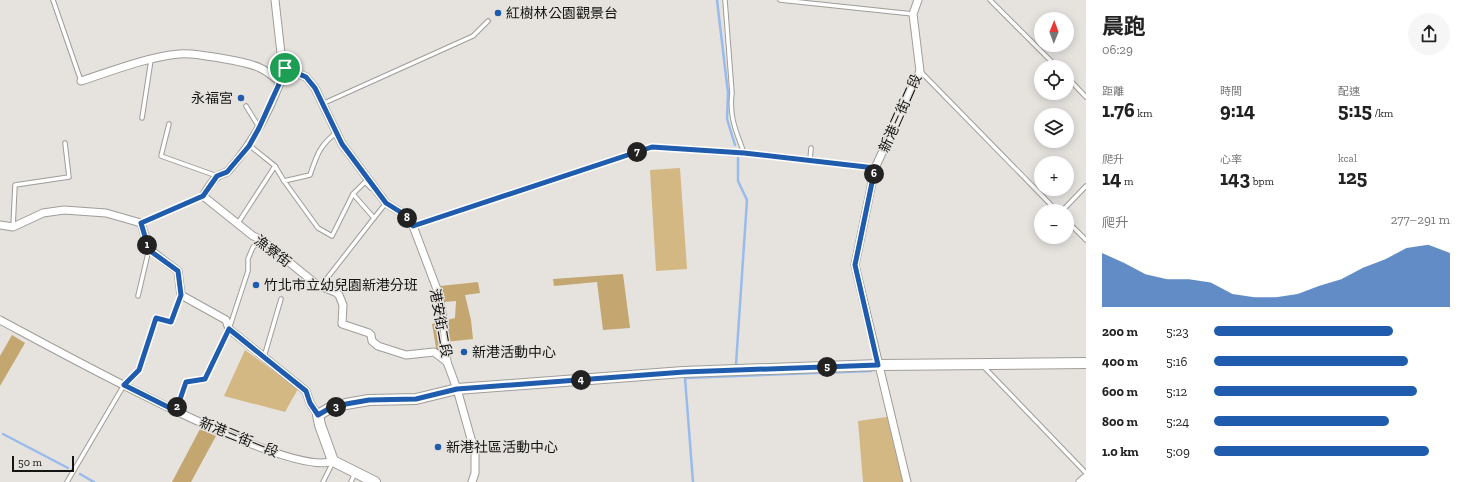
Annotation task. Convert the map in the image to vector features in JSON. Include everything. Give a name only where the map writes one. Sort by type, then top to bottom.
[{"type":"street","points":[[203,196],[217,176],[227,172],[249,146],[280,82],[285,68],[282,62],[275,0]]},
{"type":"street","name":"新港三街二段","points":[[907,482],[855,265],[875,168],[920,71],[913,14],[918,0]]},
{"type":"street","points":[[82,81],[151,60],[180,53],[252,64],[261,68],[280,82]]},
{"type":"street","name":"港安街二段","points":[[285,68],[306,77],[315,88],[342,144],[386,203],[402,213],[413,226],[438,292],[444,325],[447,362],[457,389],[475,453],[475,472],[472,482]]},
{"type":"street","name":"漁寮街","points":[[203,196],[253,236],[262,240],[316,284],[335,292],[341,300],[342,324],[369,333],[375,345],[406,355],[434,352],[447,362]]},
{"type":"street","points":[[0,225],[13,227],[43,214],[64,210],[106,213],[141,223],[149,250],[178,271],[181,295],[226,320],[229,329],[306,391],[310,403],[318,415],[333,461],[375,482]]},
{"type":"street","name":"新港三街一段","points":[[0,320],[124,385],[244,442],[304,462],[327,464],[333,461]]},
{"type":"street","points":[[318,415],[330,408],[346,404],[369,400],[416,399],[457,389],[684,372],[878,365],[1086,364]]},
{"type":"street","points":[[1080,482],[1086,477]]},
{"type":"lane","points":[[53,0],[82,81]]},
{"type":"lane","points":[[725,0],[732,93],[730,107],[732,119],[744,153]]},
{"type":"lane","points":[[780,0],[913,14]]},
{"type":"lane","points":[[990,0],[1050,60]]},
{"type":"lane","points":[[322,104],[473,36],[488,21]]},
{"type":"lane","points":[[142,118],[151,60]]},
{"type":"lane","points":[[920,71],[1050,204]]},
{"type":"lane","points":[[1074,85],[1086,97]]},
{"type":"lane","points":[[246,106],[259,128]]},
{"type":"lane","points":[[169,124],[161,156],[217,176]]},
{"type":"lane","points":[[284,181],[310,175],[318,152],[328,139],[337,132]]},
{"type":"lane","points":[[13,227],[15,185],[69,177],[65,143]]},
{"type":"lane","points":[[249,146],[275,166],[318,228],[332,236],[353,194],[365,182],[380,195]]},
{"type":"lane","points":[[413,226],[652,147],[744,153],[875,168]]},
{"type":"lane","points":[[810,160],[811,148]]},
{"type":"lane","points":[[238,223],[275,166]]},
{"type":"lane","points":[[1069,204],[1086,186]]},
{"type":"lane","points":[[353,194],[374,218]]},
{"type":"lane","points":[[141,223],[203,196]]},
{"type":"lane","points":[[321,286],[386,203]]},
{"type":"lane","points":[[1074,228],[1086,240]]},
{"type":"lane","points":[[176,411],[186,382],[205,379],[229,329],[248,271],[248,259],[253,247],[262,240]]},
{"type":"lane","points":[[138,296],[149,250]]},
{"type":"lane","points":[[67,482],[124,385],[139,370],[156,318],[171,322],[181,295]]},
{"type":"lane","points":[[264,357],[281,299]]},
{"type":"lane","points":[[981,364],[1086,473]]},
{"type":"lane","points":[[323,482],[333,461]]},
{"type":"lane","points":[[351,482],[356,472]]},
{"type":"shaded area","points":[[680,168],[687,269],[656,271],[650,170]]},
{"type":"shaded area","points":[[623,274],[630,328],[603,330],[597,282],[554,286],[553,279]]},
{"type":"shaded area","points":[[478,282],[480,293],[465,295],[471,320],[473,339],[445,342],[447,362],[438,360],[432,324],[455,318],[456,301],[444,302],[440,286]]},
{"type":"shaded area","points":[[12,335],[25,343],[0,386],[0,356]]},
{"type":"shaded area","points":[[245,350],[298,389],[285,412],[224,396]]},
{"type":"shaded area","points":[[887,417],[903,482],[863,482],[858,421]]},
{"type":"shaded area","points":[[200,429],[216,436],[191,482],[172,482]]},
{"type":"waterway","points":[[717,0],[728,93],[727,119],[735,145]]},
{"type":"waterway","points":[[736,364],[747,200],[738,181],[738,158]]},
{"type":"waterway","points":[[693,482],[685,378],[871,371]]},
{"type":"waterway","points":[[3,434],[68,468]]},
{"type":"waterway","points":[[80,474],[94,482]]},
{"type":"place","name":"紅樹林公園觀景台","points":[[498,13]]},
{"type":"place","name":"永福宮","points":[[241,98]]},
{"type":"place","name":"竹北市立幼兒園新港分班","points":[[256,285]]},
{"type":"place","name":"新港活動中心","points":[[464,352]]},
{"type":"place","name":"新港社區活動中心","points":[[438,447]]},
{"type":"route","points":[[285,68],[306,77],[315,88],[342,144],[386,203],[402,213],[413,226],[652,147],[744,153],[875,168],[855,265],[878,365],[684,372],[457,389],[416,399],[369,400],[346,404],[330,408],[318,415],[310,403],[306,391],[229,329],[205,379],[186,382],[176,411],[124,385],[139,370],[156,318],[171,322],[181,295],[178,271],[149,250],[141,223],[203,196],[217,176],[227,172],[249,146],[259,128],[285,68]]}]
